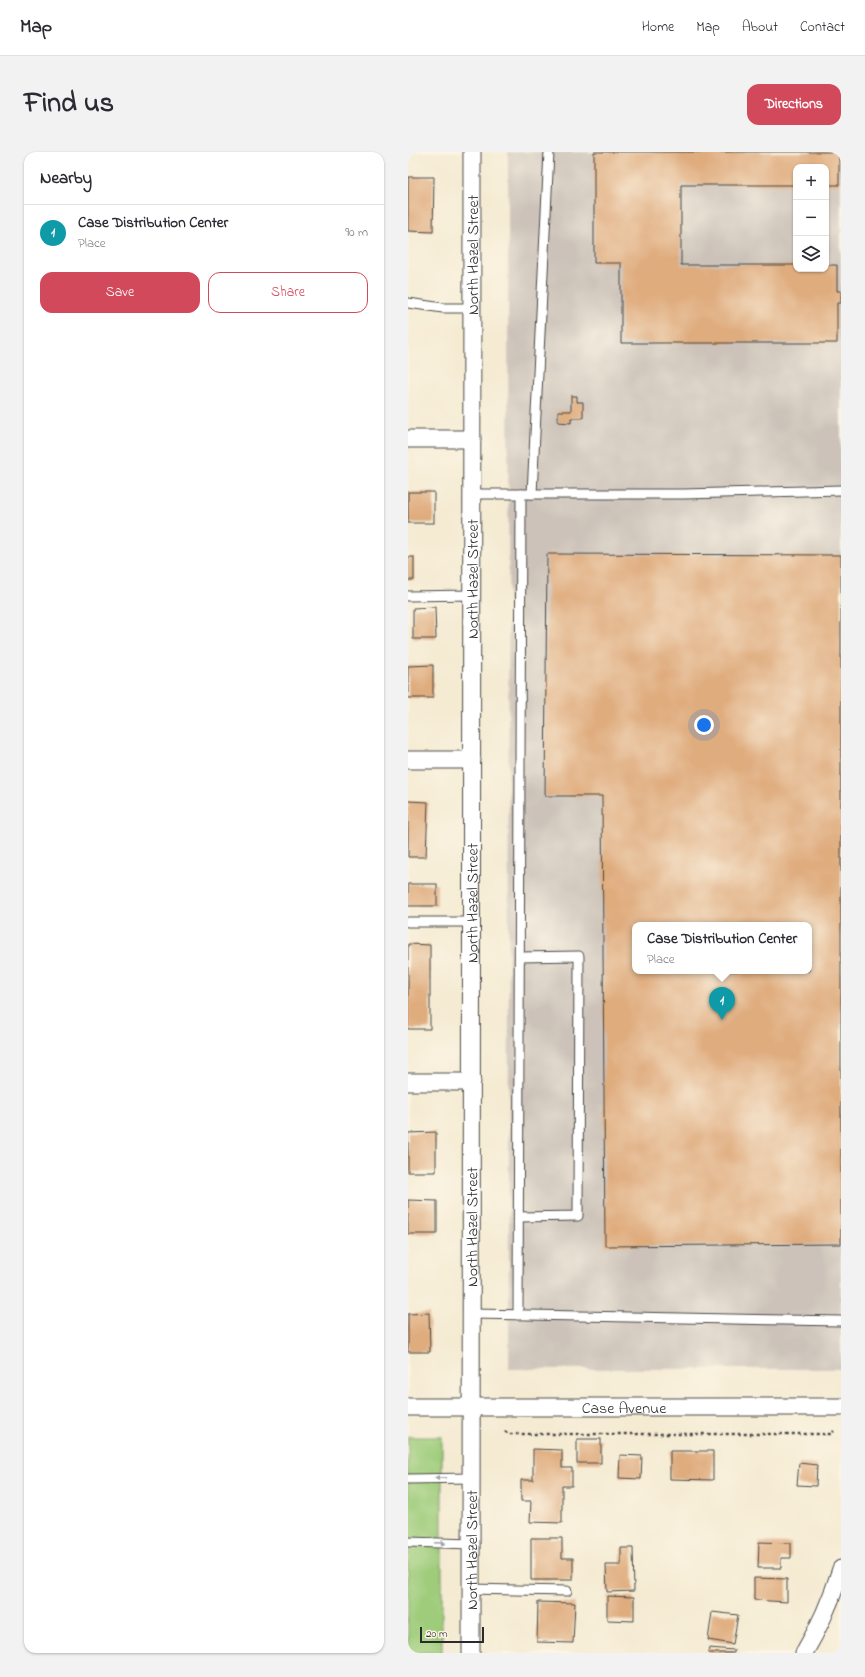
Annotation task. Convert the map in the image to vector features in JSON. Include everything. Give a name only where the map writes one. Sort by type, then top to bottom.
[{"type":"street","name":"North Hazel Street","points":[[471,1653],[472,152]]},
{"type":"street","points":[[408,439],[472,439]]},
{"type":"street","points":[[408,760],[472,760]]},
{"type":"street","points":[[408,1082],[472,1082]]},
{"type":"street","name":"Case Avenue","points":[[408,1407],[841,1407]]},
{"type":"street","points":[[804,1653],[814,1636],[833,1593],[841,1569]]},
{"type":"lane","points":[[532,494],[549,152]]},
{"type":"lane","points":[[408,303],[443,308],[472,308]]},
{"type":"lane","points":[[472,494],[684,494],[841,490]]},
{"type":"lane","points":[[518,1315],[522,494]]},
{"type":"lane","points":[[408,596],[472,595]]},
{"type":"lane","points":[[408,922],[472,922]]},
{"type":"lane","points":[[519,1217],[578,1216],[579,956],[520,957]]},
{"type":"lane","points":[[472,1314],[841,1321]]},
{"type":"lane","points":[[408,1479],[472,1478]]},
{"type":"lane","points":[[408,1542],[472,1544]]},
{"type":"lane","points":[[472,1589],[567,1592]]},
{"type":"path","points":[[505,1431],[508,1434],[831,1434],[834,1431]]},
{"type":"shaded area","points":[[508,152],[841,152],[841,1369],[509,1369]]},
{"type":"green space","points":[[408,1437],[442,1437],[442,1653],[408,1653]]},
{"type":"building","points":[[594,152],[839,152],[839,185],[829,185],[829,164],[793,164],[793,185],[681,185],[681,265],[793,265],[793,272],[829,272],[829,265],[837,265],[837,291],[841,291],[841,303],[837,303],[837,343],[621,343],[621,263],[594,263]]},
{"type":"building","points":[[408,177],[434,177],[433,232],[408,231]]},
{"type":"building","points":[[571,396],[577,396],[577,402],[583,402],[583,418],[571,418],[571,423],[558,422],[558,411],[571,411]]},
{"type":"building","points":[[408,492],[434,492],[434,523],[408,523]]},
{"type":"building","points":[[547,554],[841,555],[841,1244],[605,1246],[602,796],[545,796]]},
{"type":"building","points":[[408,557],[414,557],[414,580],[408,580]]},
{"type":"building","points":[[435,607],[436,639],[413,639],[413,608]]},
{"type":"building","points":[[433,665],[433,698],[408,698],[408,666]]},
{"type":"building","points":[[408,801],[428,802],[426,857],[408,857]]},
{"type":"building","points":[[408,884],[437,884],[437,906],[408,906]]},
{"type":"building","points":[[408,944],[430,945],[430,1029],[408,1029]]},
{"type":"building","points":[[436,1132],[436,1172],[408,1172],[408,1133]]},
{"type":"building","points":[[408,1200],[437,1201],[437,1234],[408,1234]]},
{"type":"building","points":[[429,1313],[430,1352],[408,1352],[408,1314]]},
{"type":"building","points":[[577,1439],[601,1439],[601,1463],[577,1463]]},
{"type":"building","points":[[533,1449],[562,1450],[562,1468],[572,1468],[572,1486],[562,1486],[562,1523],[530,1522],[531,1501],[521,1501],[521,1480],[533,1480]]},
{"type":"building","points":[[670,1451],[713,1451],[713,1480],[670,1479]]},
{"type":"building","points":[[620,1455],[642,1456],[641,1479],[619,1478]]},
{"type":"building","points":[[799,1463],[817,1465],[816,1486],[797,1485]]},
{"type":"building","points":[[531,1538],[562,1538],[562,1558],[573,1558],[573,1580],[531,1580]]},
{"type":"building","points":[[759,1542],[791,1543],[791,1558],[781,1558],[781,1568],[758,1568]]},
{"type":"building","points":[[621,1548],[633,1548],[634,1591],[607,1592],[606,1565],[621,1565]]},
{"type":"building","points":[[754,1578],[787,1579],[787,1602],[754,1600]]},
{"type":"building","points":[[607,1596],[634,1597],[634,1621],[607,1620]]},
{"type":"building","points":[[538,1602],[575,1603],[573,1643],[537,1642]]},
{"type":"building","points":[[712,1612],[738,1615],[733,1644],[708,1640]]},
{"type":"building","points":[[709,1648],[734,1650],[734,1653],[708,1653]]},
{"type":"place","name":"Case Distribution Center","points":[[722,1020]]}]
